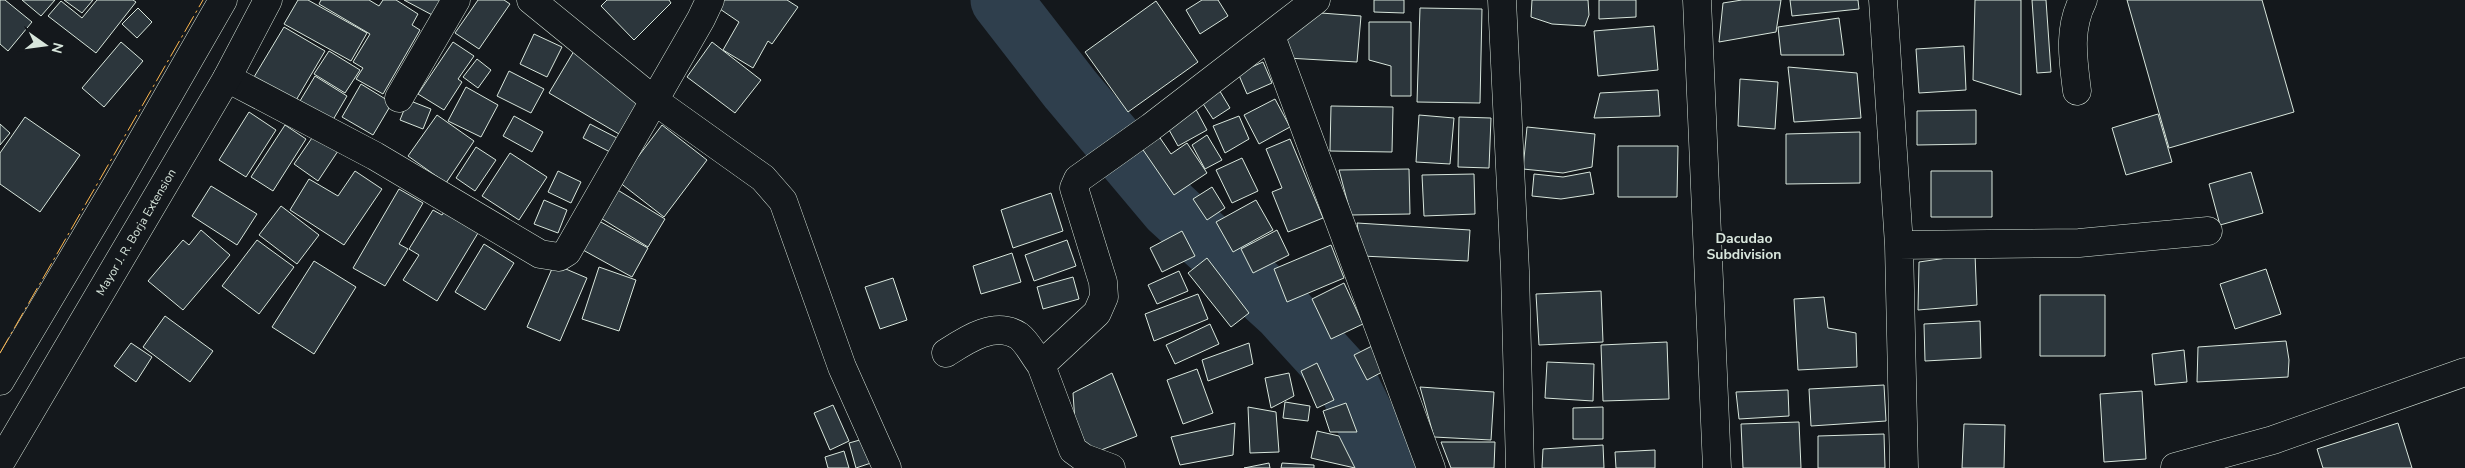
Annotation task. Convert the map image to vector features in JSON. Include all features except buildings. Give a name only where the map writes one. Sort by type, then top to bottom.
[{"type":"street","points":[[0,381],[119,181],[223,0]]},
{"type":"street","points":[[234,0],[264,8]]},
{"type":"street","points":[[399,98],[456,0]]},
{"type":"street","points":[[531,0],[655,101],[763,178],[784,201],[842,367],[888,468]]},
{"type":"street","points":[[227,78],[375,156],[529,248],[550,257],[559,257],[567,252],[655,101],[710,0]]},
{"type":"street","points":[[1041,365],[1097,313],[1104,298],[1103,282],[1074,188],[1078,179],[1271,36],[1316,0]]},
{"type":"street","points":[[1502,0],[1515,271],[1520,468]]},
{"type":"street","points":[[1697,0],[1717,468]]},
{"type":"street","points":[[1883,0],[1899,245],[1904,468]]},
{"type":"street","points":[[2077,91],[2071,43],[2076,12],[2083,0]]},
{"type":"street","name":"Mayor J. R. Borja Extension","points":[[0,464],[227,78],[264,8]]},
{"type":"street","points":[[1271,36],[1431,468]]},
{"type":"street","points":[[1899,245],[2079,243],[2208,231]]},
{"type":"street","points":[[946,353],[983,333],[1000,331],[1020,337],[1041,365],[1073,450],[1084,458],[1111,468]]},
{"type":"street","points":[[2175,468],[2273,440],[2465,372]]},
{"type":"waterway","points":[[1001,0],[1070,89],[1170,208],[1283,311],[1346,380],[1389,468]]},
{"type":"power","points":[[0,353],[203,0]]},
{"type":"district","name":"Dacudao Subdivision","points":[[1744,246]]}]
